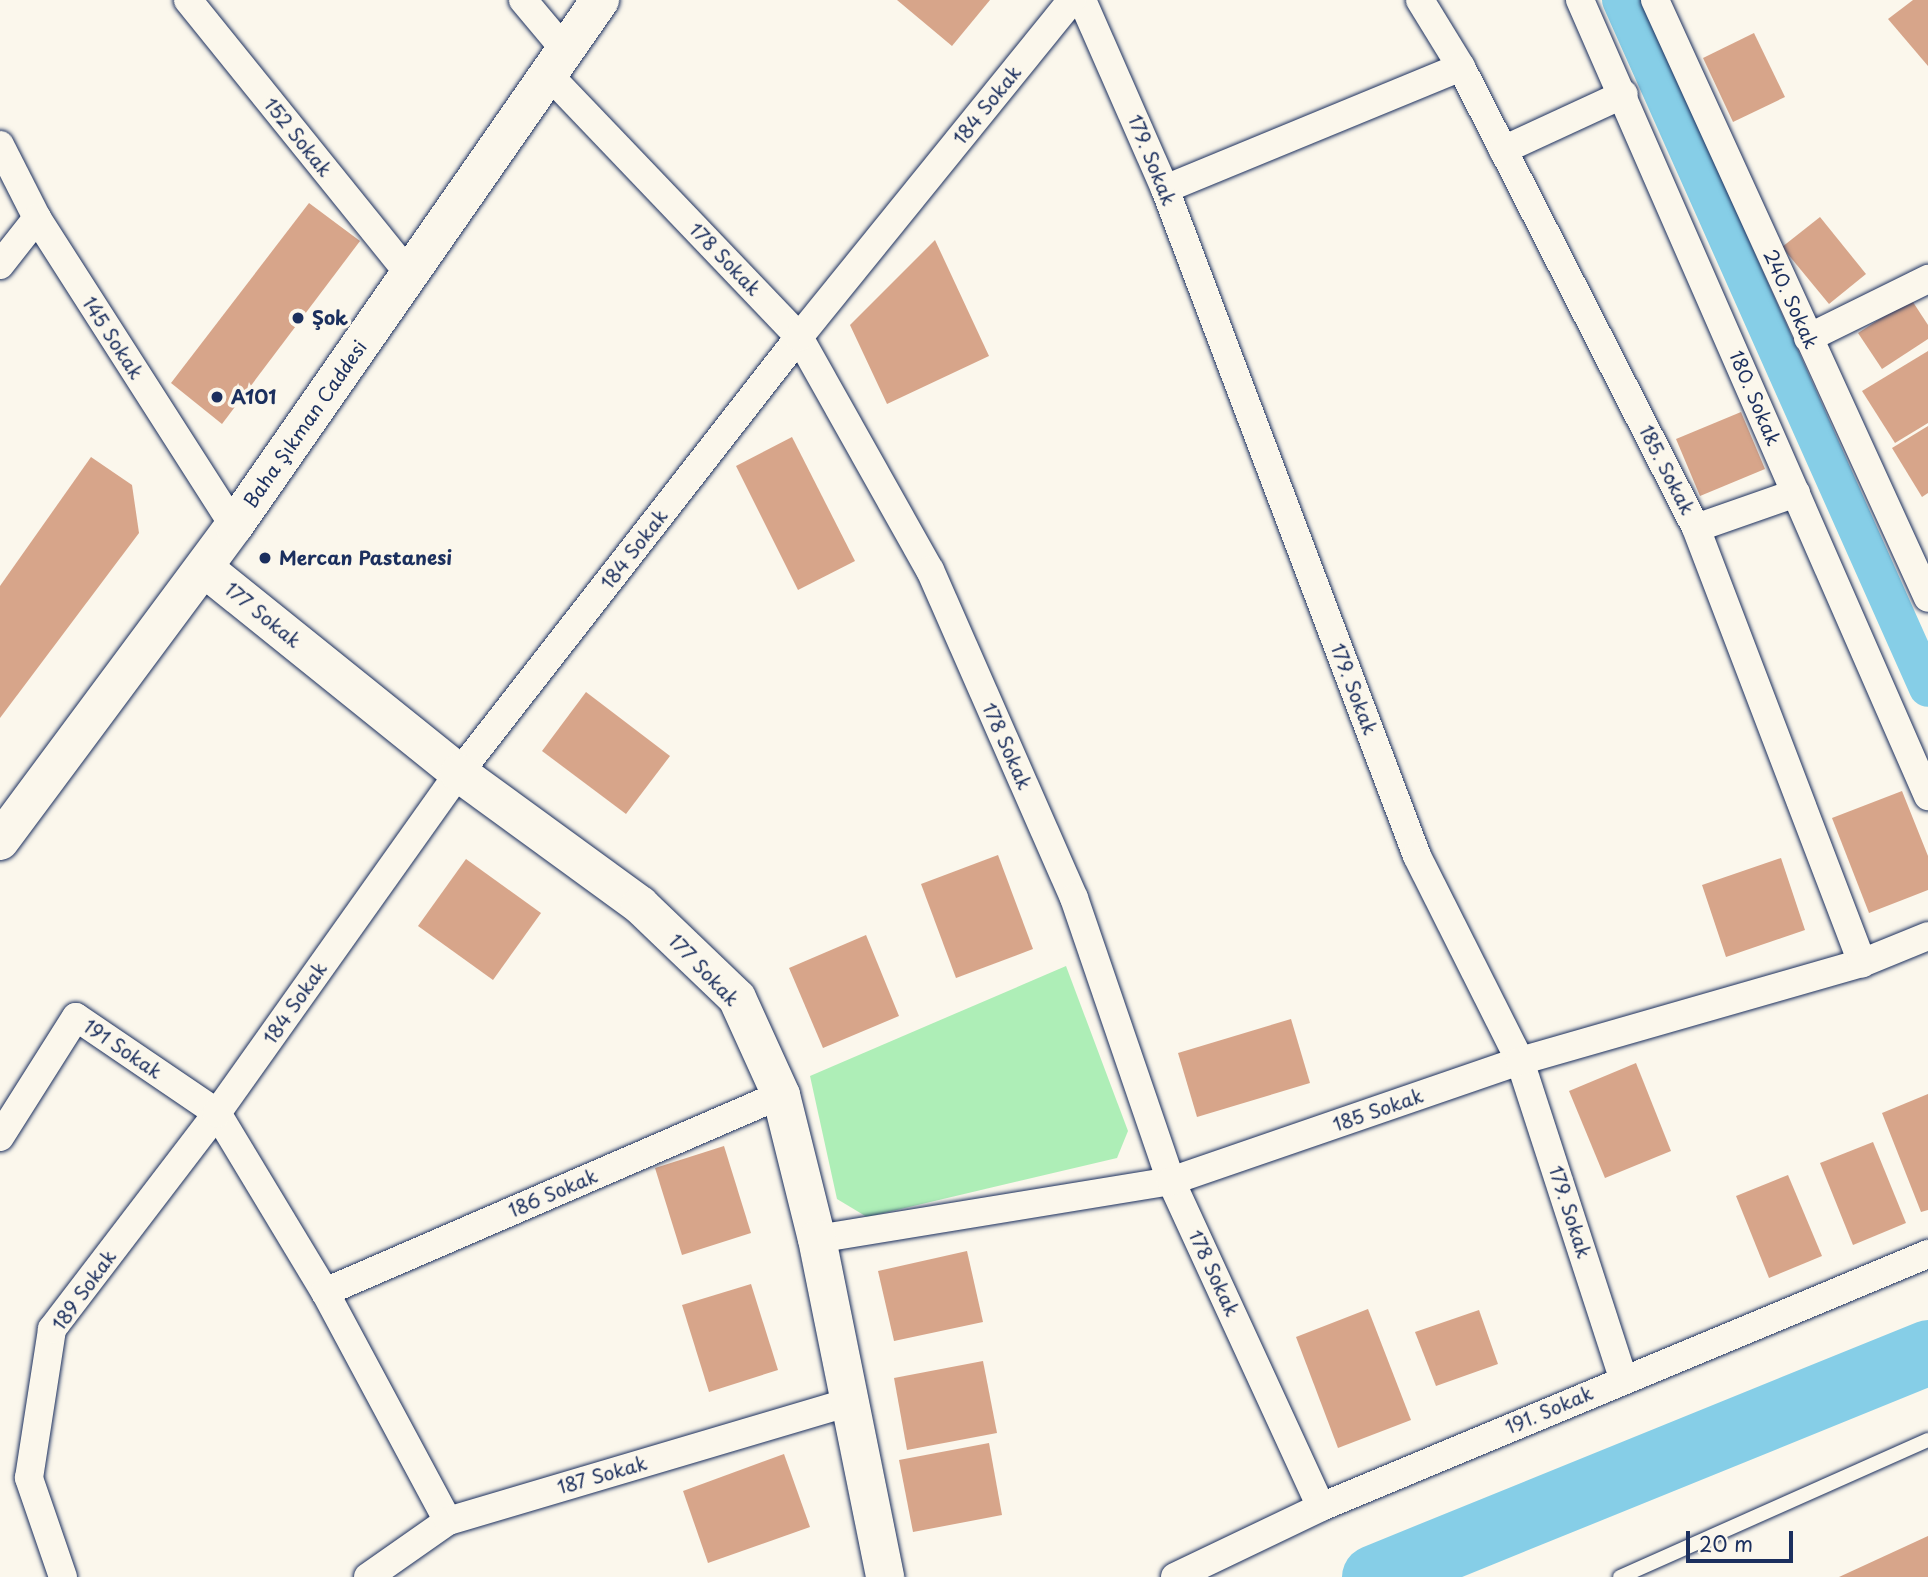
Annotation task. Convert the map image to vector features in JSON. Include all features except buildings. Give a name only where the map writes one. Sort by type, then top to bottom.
[{"type":"street","name":"152 Sokak","points":[[188,0],[408,274]]},
{"type":"street","name":"178 Sokak","points":[[523,0],[556,61],[799,337],[936,583],[1074,898],[1171,1181],[1321,1507]]},
{"type":"street","name":"Baha Şıkman Caddesi","points":[[0,841],[234,526],[600,0]]},
{"type":"street","name":"184 Sokak","points":[[217,1113],[459,773],[799,337],[1072,0]]},
{"type":"street","name":"179. Sokak","points":[[1082,0],[1165,190],[1417,856],[1520,1061],[1623,1378]]},
{"type":"street","name":"185. Sokak","points":[[1420,0],[1461,67],[1696,528],[1862,963]]},
{"type":"street","name":"180. Sokak","points":[[1580,0],[1928,796]]},
{"type":"street","name":"240. Sokak","points":[[1655,0],[1928,598]]},
{"type":"street","points":[[1165,190],[1461,67]]},
{"type":"street","points":[[1503,150],[1623,94]]},
{"type":"street","name":"145 Sokak","points":[[0,145],[37,218],[234,526]]},
{"type":"street","points":[[0,265],[37,218]]},
{"type":"street","points":[[1808,338],[1926,285]]},
{"type":"street","points":[[1696,528],[1796,493]]},
{"type":"street","name":"177 Sokak","points":[[204,568],[459,773],[640,905],[737,998],[781,1095],[817,1239],[885,1577]]},
{"type":"street","name":"185 Sokak","points":[[817,1239],[1171,1181],[1520,1061],[1862,963],[1928,936]]},
{"type":"street","name":"191 Sokak","points":[[0,1137],[76,1017],[217,1113]]},
{"type":"street","name":"186 Sokak","points":[[325,1292],[781,1095]]},
{"type":"street","points":[[217,1113],[325,1292],[448,1521]]},
{"type":"street","name":"189 Sokak","points":[[63,1577],[29,1478],[52,1329],[217,1113]]},
{"type":"street","name":"191. Sokak","points":[[1175,1577],[1321,1507],[1623,1378],[1928,1254]]},
{"type":"street","name":"187 Sokak","points":[[368,1577],[448,1521],[850,1402]]},
{"type":"lane","points":[[1620,1577],[1928,1440]]},
{"type":"green space","points":[[1066,966],[1128,1131],[1117,1158],[867,1217],[837,1199],[810,1076]]},
{"type":"waterway","points":[[1621,0],[1928,688]]},
{"type":"waterway","points":[[1374,1577],[1928,1352]]},
{"type":"place","name":"Şok","points":[[298,318]]},
{"type":"place","name":"A101","points":[[217,397]]},
{"type":"place","name":"Mercan Pastanesi","points":[[265,558]]}]
